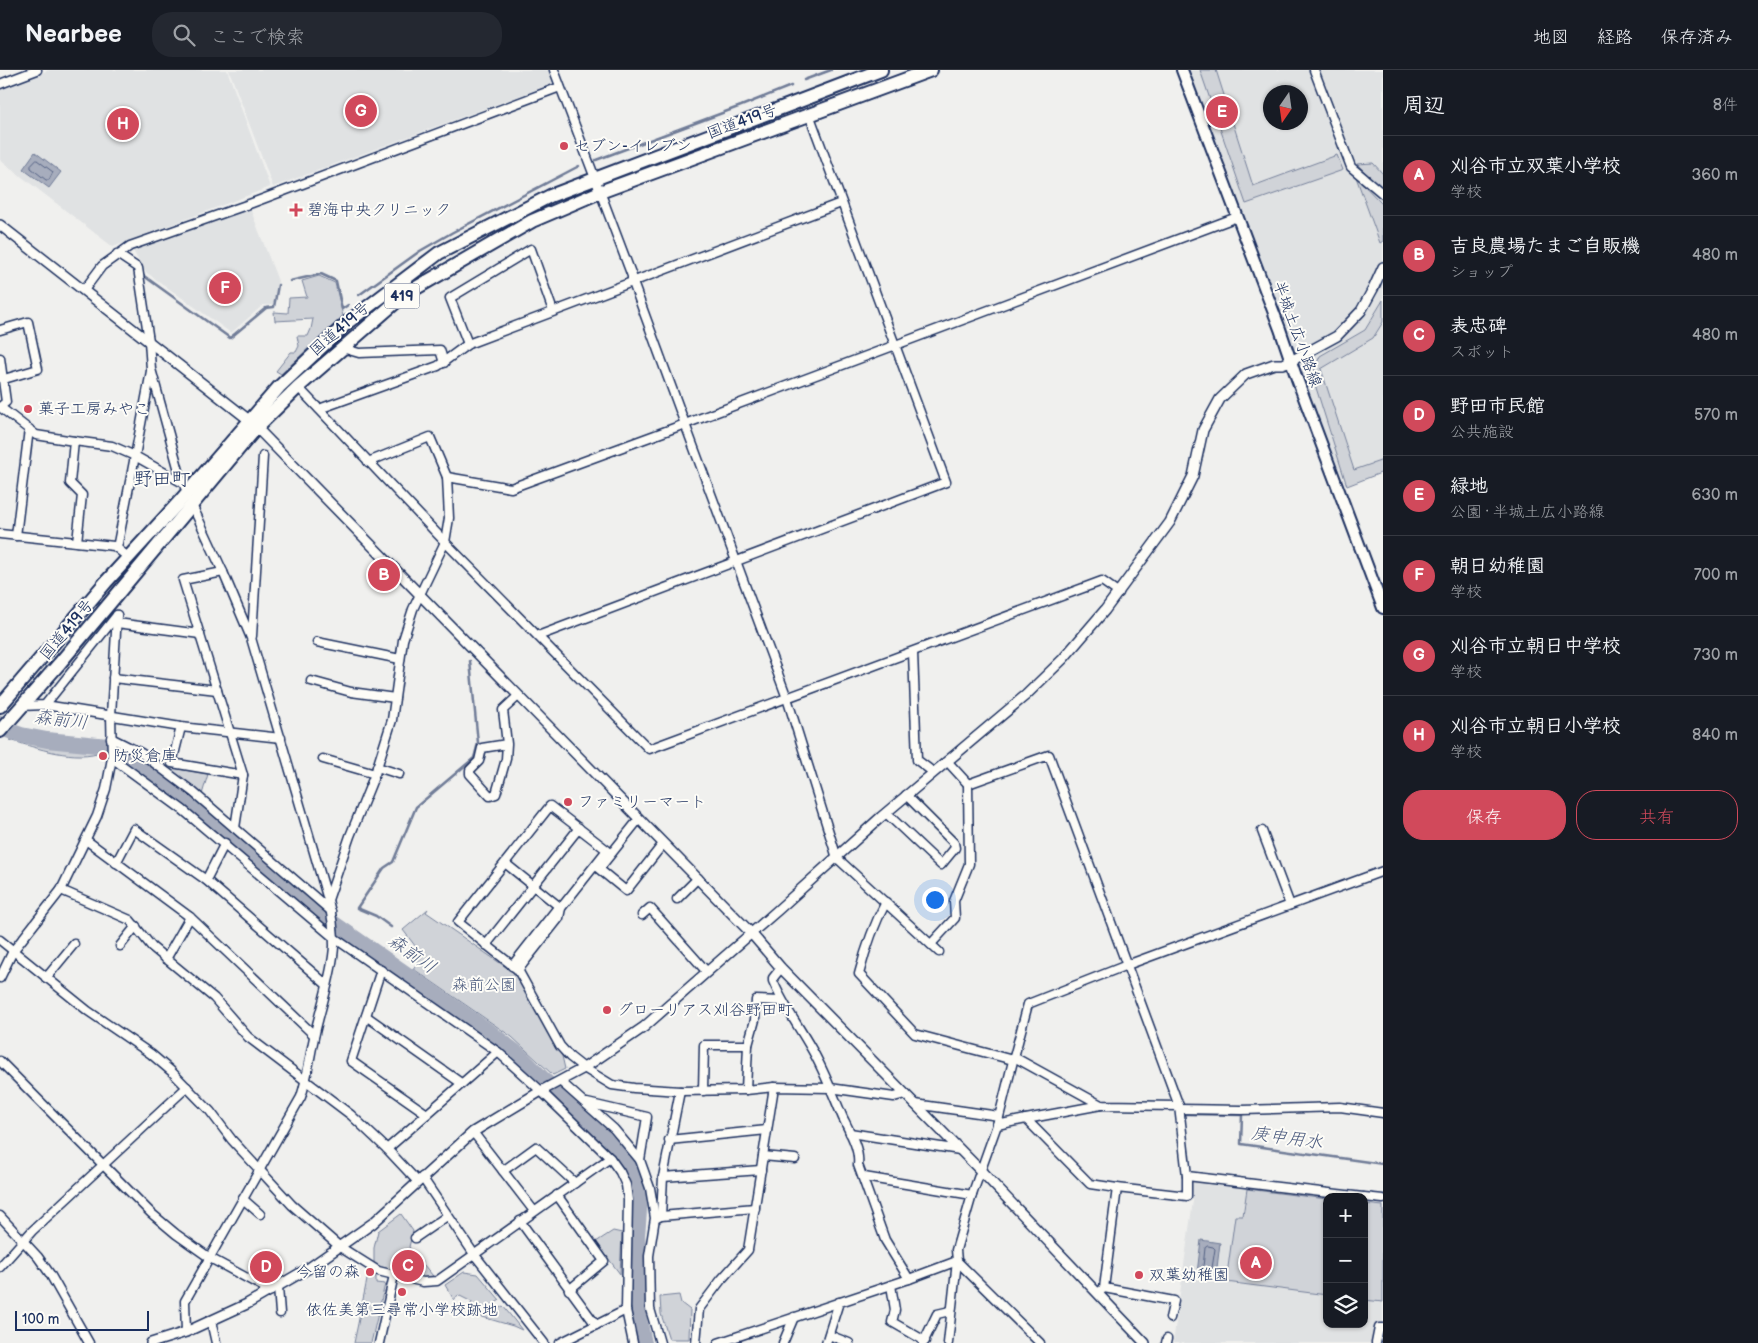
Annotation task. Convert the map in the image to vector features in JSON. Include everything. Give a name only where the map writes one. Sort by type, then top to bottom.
[{"type":"highway","name":"国道419号","points":[[0,731],[60,664],[192,505],[279,387],[348,322],[439,253],[550,196],[881,70]]},
{"type":"highway","name":"国道419号","points":[[0,706],[185,488],[253,424],[404,295],[532,221],[600,192],[932,70]]},
{"type":"main road","name":"半城土広小路線","points":[[1182,70],[1383,608]]},
{"type":"street","points":[[0,84],[37,70]]},
{"type":"street","points":[[554,70],[788,698],[837,858],[939,952]]},
{"type":"street","points":[[1314,70],[1351,167],[1383,194]]},
{"type":"street","points":[[84,290],[102,266],[130,246],[252,203],[560,87]]},
{"type":"street","points":[[538,636],[946,482],[809,114]]},
{"type":"street","points":[[319,409],[438,366],[468,344],[632,280],[842,203]]},
{"type":"street","points":[[447,477],[511,488],[1238,216]]},
{"type":"street","points":[[0,225],[253,424],[639,820],[698,878],[751,933],[781,968],[1101,1290],[1145,1343]]},
{"type":"street","points":[[468,344],[450,298],[531,249],[553,311]]},
{"type":"street","points":[[117,254],[138,268],[149,341],[151,370],[185,488]]},
{"type":"street","points":[[151,1343],[186,1332],[274,1289],[340,1247],[373,1223],[473,1132],[560,1080],[584,1068],[644,1027],[906,795],[1026,695],[1063,659],[1119,593],[1170,522],[1197,466],[1202,430],[1220,399],[1246,374],[1274,364],[1291,361],[1337,336],[1361,311],[1383,267]]},
{"type":"street","points":[[0,330],[28,322],[38,368],[4,379]]},
{"type":"street","points":[[342,348],[358,353],[440,350],[444,362]]},
{"type":"street","points":[[0,358],[6,402],[0,407],[36,434],[112,446],[135,456],[185,488]]},
{"type":"street","points":[[117,548],[151,370]]},
{"type":"street","points":[[298,387],[445,542],[649,750],[1102,581],[1119,593]]},
{"type":"street","points":[[16,536],[29,429]]},
{"type":"street","points":[[328,900],[350,836],[376,770],[392,720],[403,640],[413,609],[445,542],[449,518],[447,477],[430,437],[368,462]]},
{"type":"street","points":[[74,441],[70,483],[82,495],[77,542]]},
{"type":"street","points":[[252,638],[263,456]]},
{"type":"street","points":[[186,1332],[185,1301],[301,1097],[334,947],[331,911],[252,638],[224,572],[192,505]]},
{"type":"street","points":[[0,534],[114,546],[128,557]]},
{"type":"street","points":[[224,572],[183,580],[243,775],[235,828]]},
{"type":"street","points":[[0,978],[13,950],[60,890],[97,816],[106,789],[112,758],[111,738],[117,615],[46,705]]},
{"type":"street","points":[[116,623],[200,634]]},
{"type":"street","points":[[317,642],[400,659]]},
{"type":"street","points":[[913,652],[916,760],[933,772]]},
{"type":"street","points":[[114,678],[218,690]]},
{"type":"street","points":[[311,681],[351,692],[395,698]]},
{"type":"street","points":[[508,744],[482,748],[479,761],[470,770],[470,774],[490,796],[496,794],[503,773],[508,744],[503,710],[518,696]]},
{"type":"street","points":[[21,706],[46,705],[181,727],[281,738]]},
{"type":"street","points":[[181,727],[172,763],[243,775]]},
{"type":"street","points":[[111,738],[148,759],[193,792],[331,911]]},
{"type":"street","points":[[968,784],[1049,755],[1179,1107],[1187,1176],[1187,1196],[1090,1184],[1026,1119]]},
{"type":"street","points":[[112,758],[183,810],[225,844],[333,937],[498,1052],[610,1158],[626,1185],[628,1200],[626,1310],[633,1343]]},
{"type":"street","points":[[323,759],[399,774]]},
{"type":"street","points":[[931,944],[955,918],[954,901],[969,864],[968,784],[946,761]]},
{"type":"street","points":[[886,813],[940,865],[955,848],[954,843],[906,795]]},
{"type":"street","points":[[515,968],[559,918],[560,907],[607,850],[550,806],[458,922],[515,968],[560,1046],[570,1057],[612,1085],[634,1088],[680,1091],[746,1090],[774,1087],[830,1088],[894,1097],[905,1094]]},
{"type":"street","points":[[639,820],[599,869],[626,891],[663,844]]},
{"type":"street","points":[[486,945],[579,828]]},
{"type":"street","points":[[116,863],[134,829],[206,880],[327,985]]},
{"type":"street","points":[[1262,831],[1290,905]]},
{"type":"street","points":[[86,840],[190,917],[314,1035]]},
{"type":"street","points":[[206,880],[225,844]]},
{"type":"street","points":[[505,864],[560,907]]},
{"type":"street","points":[[948,1343],[950,1311],[957,1261],[956,1250],[972,1196],[997,1125],[1028,1004],[1127,965],[1383,871]]},
{"type":"street","points":[[677,899],[698,878]]},
{"type":"street","points":[[60,890],[130,920],[152,947],[214,998],[248,1037],[351,1115],[420,1180],[474,1254],[544,1343]]},
{"type":"street","points":[[886,902],[866,944],[859,974],[916,1034],[1014,1059],[1101,1105]]},
{"type":"street","points":[[642,915],[650,908],[707,972]]},
{"type":"street","points":[[166,958],[190,917]]},
{"type":"street","points":[[120,946],[136,926]]},
{"type":"street","points":[[0,940],[109,1027],[151,1054],[171,1071],[210,1111],[232,1140],[292,1205],[340,1247],[378,1271],[423,1282],[437,1281],[610,1158]]},
{"type":"street","points":[[46,978],[74,944]]},
{"type":"street","points":[[781,968],[773,981],[781,1001],[812,1049],[850,1133],[859,1158],[858,1165],[864,1177],[875,1215],[885,1240],[910,1279]]},
{"type":"street","points":[[381,970],[351,1061],[426,1114]]},
{"type":"street","points":[[746,1090],[748,1045],[755,1020],[756,1000],[781,1001]]},
{"type":"street","points":[[366,1016],[461,1083]]},
{"type":"street","points":[[703,1090],[704,1045],[748,1045]]},
{"type":"street","points":[[387,1149],[498,1052]]},
{"type":"street","points":[[0,1061],[151,1213],[176,1234],[210,1258],[274,1289]]},
{"type":"street","points":[[560,1080],[614,1130],[640,1160],[658,1217]]},
{"type":"street","points":[[0,1267],[32,1231],[187,1087]]},
{"type":"street","points":[[696,1343],[699,1309],[721,1280],[748,1250],[774,1087]]},
{"type":"street","points":[[660,1343],[650,1308],[649,1256],[658,1217],[669,1140],[680,1091]]},
{"type":"street","points":[[585,1103],[647,1117],[640,1160]]},
{"type":"street","points":[[915,1104],[999,1116]]},
{"type":"street","points":[[997,1125],[1101,1105],[1242,1110],[1340,1107],[1383,1113]]},
{"type":"street","points":[[669,1140],[767,1130]]},
{"type":"street","points":[[473,1132],[534,1211]]},
{"type":"street","points":[[850,1133],[960,1150]]},
{"type":"street","points":[[503,1171],[536,1147],[575,1183]]},
{"type":"street","points":[[763,1156],[795,1159]]},
{"type":"street","points":[[663,1177],[761,1170]]},
{"type":"street","points":[[1187,1176],[1330,1193]]},
{"type":"street","points":[[864,1177],[972,1196]]},
{"type":"street","points":[[1101,1290],[1117,1188]]},
{"type":"street","points":[[557,1195],[604,1261],[570,1290]]},
{"type":"street","points":[[1368,1197],[1383,1199]]},
{"type":"street","points":[[243,1199],[260,1214]]},
{"type":"street","points":[[658,1217],[755,1208]]},
{"type":"street","points":[[0,1216],[50,1274],[89,1343]]},
{"type":"street","points":[[415,1238],[447,1216]]},
{"type":"street","points":[[520,1221],[596,1325]]},
{"type":"street","points":[[718,1343],[910,1279],[957,1261]]},
{"type":"street","points":[[957,1261],[1040,1343]]},
{"type":"street","points":[[379,1343],[394,1275]]},
{"type":"street","points":[[891,1285],[895,1310],[892,1322],[924,1342],[937,1314],[950,1311]]},
{"type":"street","points":[[274,1289],[280,1313]]},
{"type":"street","points":[[1101,1290],[1174,1301],[1170,1318]]},
{"type":"street","points":[[826,1343],[839,1302]]},
{"type":"street","points":[[560,1343],[626,1310]]},
{"type":"street","points":[[783,1343],[794,1317]]},
{"type":"street","points":[[211,1321],[216,1343]]},
{"type":"street","points":[[1376,1343],[1379,1328],[1383,1328]]},
{"type":"street","points":[[829,1335],[849,1343]]},
{"type":"shaded area","points":[[49,70],[227,70],[270,187],[113,247],[0,160],[0,88]]},
{"type":"shaded area","points":[[229,70],[549,70],[554,83],[273,187]]},
{"type":"shaded area","points":[[1187,70],[1383,70],[1383,472],[1347,486],[1297,379]]},
{"type":"shaded area","points":[[250,208],[278,281],[273,305],[263,305],[231,333],[143,270],[132,248]]},
{"type":"shaded area","points":[[1193,1178],[1323,1196],[1323,1328],[1368,1328],[1368,1202],[1383,1204],[1383,1323],[1376,1322],[1373,1343],[1173,1343],[1193,1201],[1191,1182]]},
{"type":"green space","points":[[1200,70],[1216,70],[1253,186],[1337,155],[1343,170],[1246,204]]},
{"type":"green space","points":[[1373,163],[1383,174],[1383,190],[1357,164]]},
{"type":"green space","points":[[1356,177],[1383,205],[1383,241],[1380,243]]},
{"type":"green space","points":[[319,276],[335,283],[343,316],[281,374],[276,371],[291,352],[296,352],[299,346],[297,336],[308,336],[313,319],[275,321],[274,312],[288,313],[289,298],[307,297],[302,281]]},
{"type":"green space","points":[[1383,300],[1383,322],[1373,338],[1321,369],[1354,470],[1383,460],[1383,472],[1347,486],[1312,375],[1320,356],[1365,330]]},
{"type":"green space","points":[[18,736],[99,746],[103,751],[81,755],[56,753],[10,740]]},
{"type":"green space","points":[[173,768],[208,774],[201,798],[169,773]]},
{"type":"green space","name":"森前公園","points":[[428,909],[426,912],[513,972],[552,1036],[562,1056],[565,1069],[553,1075],[512,1037],[413,970],[422,955],[403,930]]},
{"type":"green space","points":[[1247,1189],[1323,1198],[1323,1294],[1226,1282],[1235,1216],[1243,1216]]},
{"type":"green space","points":[[1368,1204],[1383,1206],[1383,1302],[1368,1300]]},
{"type":"green space","points":[[401,1214],[413,1231],[409,1247],[433,1276],[423,1278],[374,1265],[374,1248],[378,1231]]},
{"type":"green space","points":[[613,1231],[622,1233],[620,1274],[596,1242]]},
{"type":"green space","points":[[464,1272],[478,1274],[500,1300],[482,1309],[478,1309],[469,1308],[472,1302],[458,1295],[454,1300],[445,1285]]},
{"type":"green space","points":[[368,1275],[376,1277],[376,1283],[385,1284],[371,1343],[354,1343]]},
{"type":"green space","points":[[679,1295],[681,1303],[690,1310],[689,1339],[669,1339],[661,1314],[660,1297]]},
{"type":"green space","points":[[503,1306],[522,1330],[479,1316]]},
{"type":"water","points":[[35,152],[61,172],[49,188],[23,169]]},
{"type":"water","points":[[1201,1240],[1220,1243],[1216,1276],[1197,1273]]},
{"type":"waterway","points":[[804,80],[831,70]]},
{"type":"waterway","points":[[596,160],[791,86]]},
{"type":"waterway","points":[[359,295],[420,251],[579,166]]},
{"type":"waterway","points":[[290,281],[321,274],[336,281],[342,309],[348,305]]},
{"type":"waterway","points":[[144,276],[230,338],[266,308],[274,307],[278,285]]},
{"type":"waterway","points":[[391,927],[376,916],[357,908],[384,868],[393,862],[416,807],[474,758],[478,743],[470,661]]},
{"type":"waterway","name":"森前川","points":[[0,723],[7,730],[21,735],[47,740],[108,746],[122,751],[188,800],[323,916],[491,1033],[518,1054],[558,1094],[588,1120],[632,1170],[638,1185],[640,1198],[637,1236],[639,1256],[637,1310],[644,1343]]},
{"type":"waterway","name":"庚申用水","points":[[1187,1114],[1242,1115],[1241,1144],[1383,1164]]},
{"type":"place","name":"刈谷市立朝日中学校","points":[[361,111]]},
{"type":"place","name":"緑地","points":[[1222,112]]},
{"type":"place","name":"刈谷市立朝日小学校","points":[[123,124]]},
{"type":"place","name":"セブン-イレブン","points":[[564,146]]},
{"type":"place","name":"碧海中央クリニック","points":[[296,210]]},
{"type":"place","name":"朝日幼稚園","points":[[225,288]]},
{"type":"place","name":"菓子工房みやこ","points":[[28,409]]},
{"type":"place","name":"吉良農場たまご自販機","points":[[384,575]]},
{"type":"place","name":"防災倉庫","points":[[103,756]]},
{"type":"place","name":"ファミリーマート","points":[[568,802]]},
{"type":"place","name":"グローリアス刈谷野田町","points":[[607,1010]]},
{"type":"place","name":"刈谷市立双葉小学校","points":[[1256,1263]]},
{"type":"place","name":"表忠碑","points":[[408,1266]]},
{"type":"place","name":"野田市民館","points":[[266,1267]]},
{"type":"place","name":"今留の森","points":[[370,1272]]},
{"type":"place","name":"双葉幼稚園","points":[[1139,1275]]},
{"type":"place","name":"依佐美第三尋常小学校跡地","points":[[402,1292]]},
{"type":"district","name":"野田町","points":[[162,479]]}]
